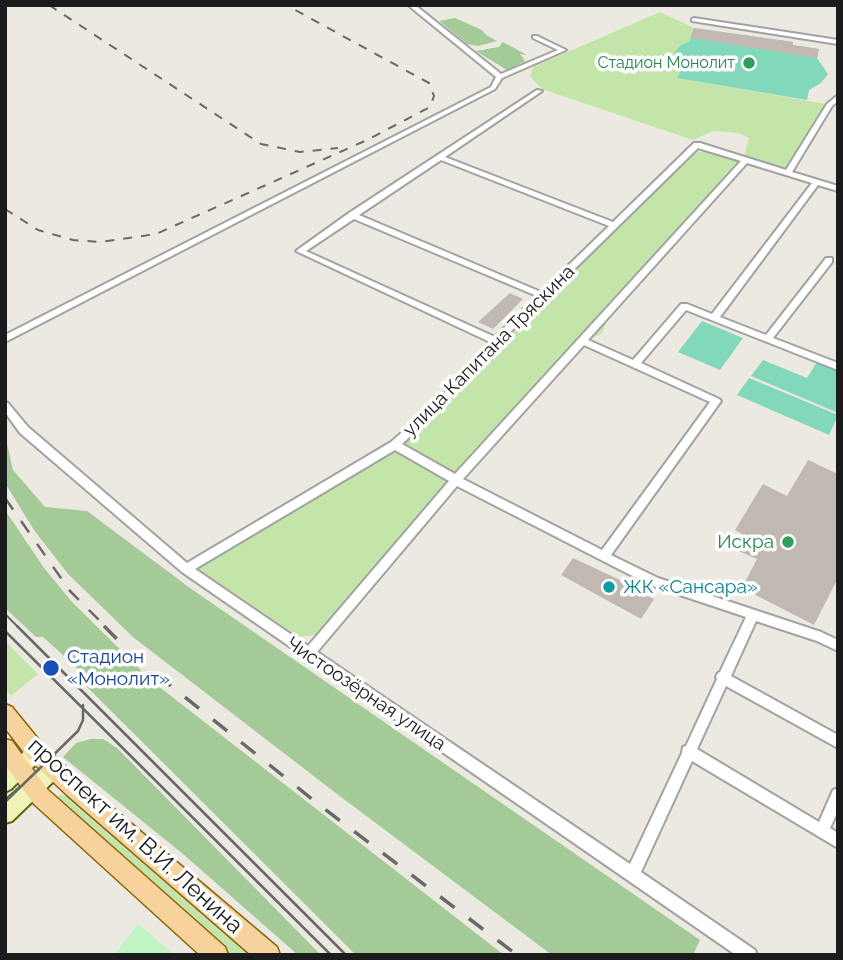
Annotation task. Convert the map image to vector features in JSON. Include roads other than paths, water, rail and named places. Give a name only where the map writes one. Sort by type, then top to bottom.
[{"type":"main road","name":"проспект им. В.И. Ленина","points":[[5,713],[36,752],[54,769],[268,955]]},
{"type":"main road","name":"проспект им. В.И. Ленина","points":[[5,748],[12,776],[33,788],[217,955]]},
{"type":"street","points":[[411,5],[500,77]]},
{"type":"street","points":[[805,35],[769,31],[768,36],[757,32],[746,33],[747,28],[695,18],[805,35],[837,42]]},
{"type":"street","points":[[5,339],[493,88],[500,77],[563,50],[535,37]]},
{"type":"street","points":[[496,341],[300,251],[539,91]]},
{"type":"street","points":[[787,174],[829,105],[838,97]]},
{"type":"street","name":"улица Капитана Тряскина","points":[[186,569],[395,445],[439,405],[496,341],[697,145],[746,160]]},
{"type":"street","points":[[439,157],[614,225]]},
{"type":"street","points":[[307,654],[456,480],[746,160],[838,189]]},
{"type":"street","points":[[714,318],[817,182]]},
{"type":"street","points":[[352,215],[542,296]]},
{"type":"street","points":[[767,340],[829,260]]},
{"type":"street","points":[[636,363],[684,306],[838,367]]},
{"type":"street","points":[[581,340],[716,401],[603,557]]},
{"type":"street","name":"Чистоозёрная улица","points":[[5,405],[24,430],[186,569],[750,955]]},
{"type":"street","points":[[395,445],[456,480],[654,582],[821,637],[838,646]]},
{"type":"street","points":[[633,874],[752,615]]},
{"type":"street","points":[[722,677],[838,741]]},
{"type":"street","points":[[688,751],[838,841]]},
{"type":"street","points":[[12,776],[36,752]]},
{"type":"street","points":[[5,814],[54,769]]},
{"type":"street","points":[[822,831],[838,795]]},
{"type":"tram line","points":[[5,614],[346,955]]},
{"type":"tram line","points":[[5,631],[83,709]]},
{"type":"tram line","points":[[5,802],[78,731],[83,720],[83,709]]},
{"type":"tram line","points":[[83,709],[331,955]]},
{"type":"railway","points":[[49,5],[261,144],[300,152],[338,148]]},
{"type":"railway","points":[[5,209],[38,230],[73,240],[100,242],[156,234],[367,140],[430,107],[434,96],[429,83],[286,5]]},
{"type":"railway","points":[[5,498],[70,591],[106,627]]},
{"type":"railway","points":[[104,626],[136,658],[322,807],[517,955]]},
{"type":"place","name":"Стадион Монолит","points":[[749,63]]},
{"type":"place","name":"Искра","points":[[788,542]]},
{"type":"place","name":"ЖК «Сансара»","points":[[609,587]]},
{"type":"place","name":"Стадион «Монолит»","points":[[51,668]]}]
